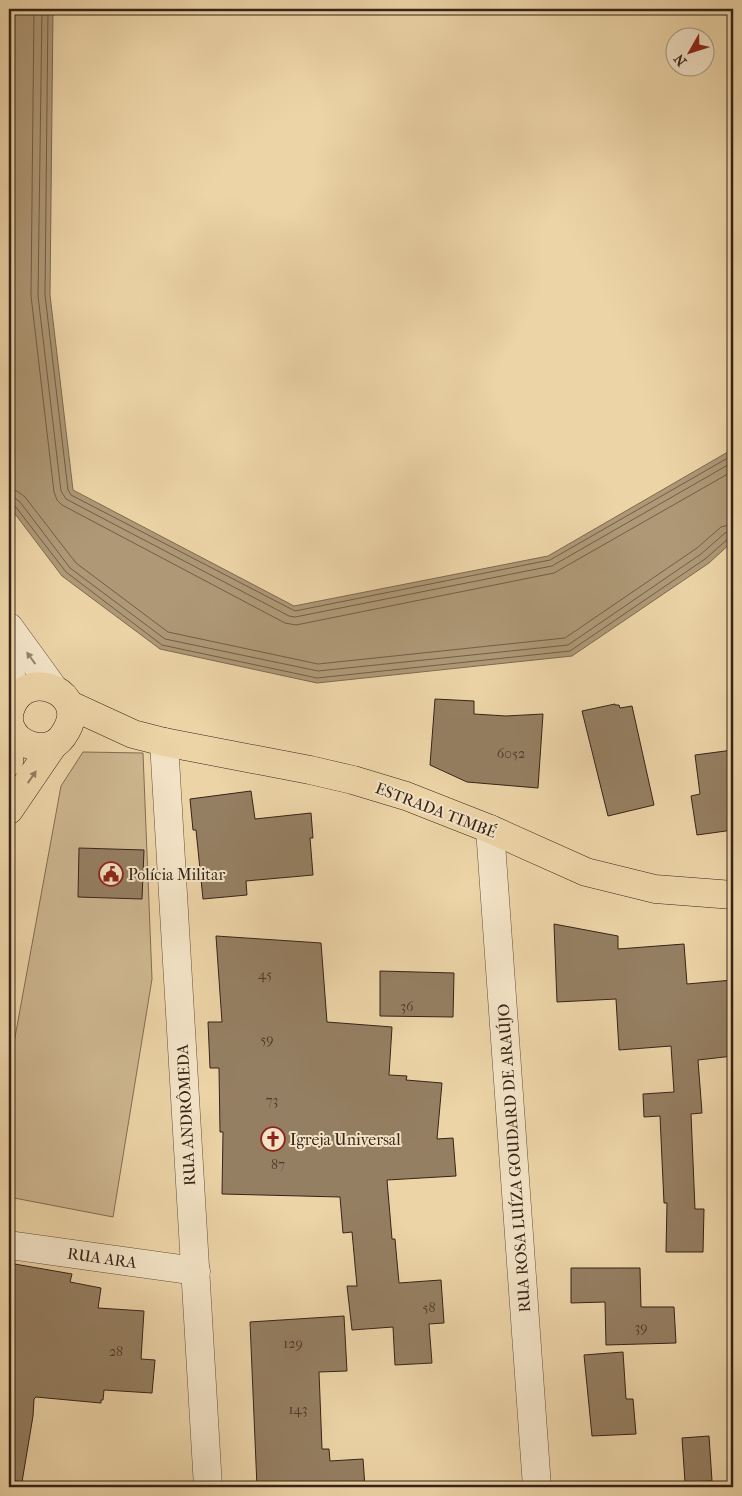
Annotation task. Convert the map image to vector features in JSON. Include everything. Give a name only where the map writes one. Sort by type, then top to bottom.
[{"type":"main road","points":[[9,762],[11,705],[29,688],[42,685],[62,697],[71,721],[9,810]]},
{"type":"main road","name":"ESTRADA TIMBÉ","points":[[62,697],[134,734],[164,742],[310,770],[353,780],[406,796],[586,872],[654,889],[733,896]]},
{"type":"main road","points":[[11,705],[20,740],[29,746],[42,748],[60,739]]},
{"type":"main road","name":"ESTRADA TIMBÉ","points":[[60,739],[134,734]]},
{"type":"street","name":"ESTRADA TIMBÉ","points":[[9,627],[62,697]]},
{"type":"street","name":"RUA ANDRÔMEDA","points":[[164,742],[208,1487]]},
{"type":"street","name":"RUA ROSA LUÍZA GOUDARD DE ARAÚJO","points":[[490,830],[537,1487]]},
{"type":"street","name":"RUA ARA","points":[[9,1245],[196,1271]]},
{"type":"shaded area","points":[[83,752],[143,753],[152,979],[113,1217],[9,1197],[9,1070],[61,786]]},
{"type":"water","points":[[9,9],[53,9],[50,295],[73,490],[294,606],[548,556],[733,449],[733,541],[709,563],[572,656],[317,683],[160,649],[62,576],[9,506]]},
{"type":"building","points":[[435,699],[474,701],[474,714],[506,716],[543,714],[538,788],[467,782],[430,765]]},
{"type":"building","points":[[615,704],[619,705],[620,708],[632,706],[654,805],[608,816],[582,711]]},
{"type":"building","points":[[733,750],[733,830],[697,835],[691,796],[700,794],[695,755]]},
{"type":"building","points":[[251,791],[255,819],[311,813],[313,838],[310,838],[313,875],[246,881],[247,895],[203,899],[196,830],[193,830],[190,799]]},
{"type":"building","name":"Polícia Militar","points":[[79,848],[144,850],[142,899],[78,897]]},
{"type":"building","points":[[554,924],[618,936],[618,949],[684,944],[687,984],[733,980],[733,1056],[698,1060],[702,1113],[691,1114],[695,1209],[704,1209],[703,1252],[666,1252],[667,1203],[664,1203],[660,1116],[644,1117],[643,1094],[674,1092],[671,1046],[619,1050],[616,999],[557,1002]]},
{"type":"building","points":[[216,936],[321,943],[327,1022],[392,1027],[389,1075],[407,1076],[406,1080],[442,1083],[437,1139],[453,1138],[456,1176],[387,1180],[392,1239],[395,1239],[399,1283],[441,1280],[444,1323],[429,1324],[432,1363],[395,1365],[393,1327],[352,1330],[347,1286],[357,1286],[352,1232],[343,1233],[340,1197],[222,1194],[223,1132],[220,1132],[219,1068],[210,1068],[208,1022],[222,1022]]},
{"type":"building","points":[[380,971],[454,973],[453,1017],[380,1016]]},
{"type":"building","points":[[9,1263],[72,1274],[70,1282],[101,1288],[98,1308],[144,1311],[141,1359],[155,1360],[152,1393],[104,1390],[101,1403],[36,1397],[34,1399],[22,1482],[9,1480]]},
{"type":"building","points":[[571,1268],[640,1268],[641,1307],[674,1307],[676,1343],[606,1345],[605,1302],[571,1303]]},
{"type":"building","points":[[344,1316],[347,1371],[319,1372],[322,1449],[329,1449],[330,1461],[363,1459],[365,1487],[257,1487],[250,1322]]},
{"type":"building","points":[[623,1352],[626,1399],[633,1399],[636,1434],[592,1436],[584,1355]]},
{"type":"building","points":[[709,1436],[712,1481],[685,1482],[682,1438]]},
{"type":"place","name":"Polícia Militar","points":[[111,874]]},
{"type":"place","name":"Igreja Universal","points":[[273,1139]]}]
